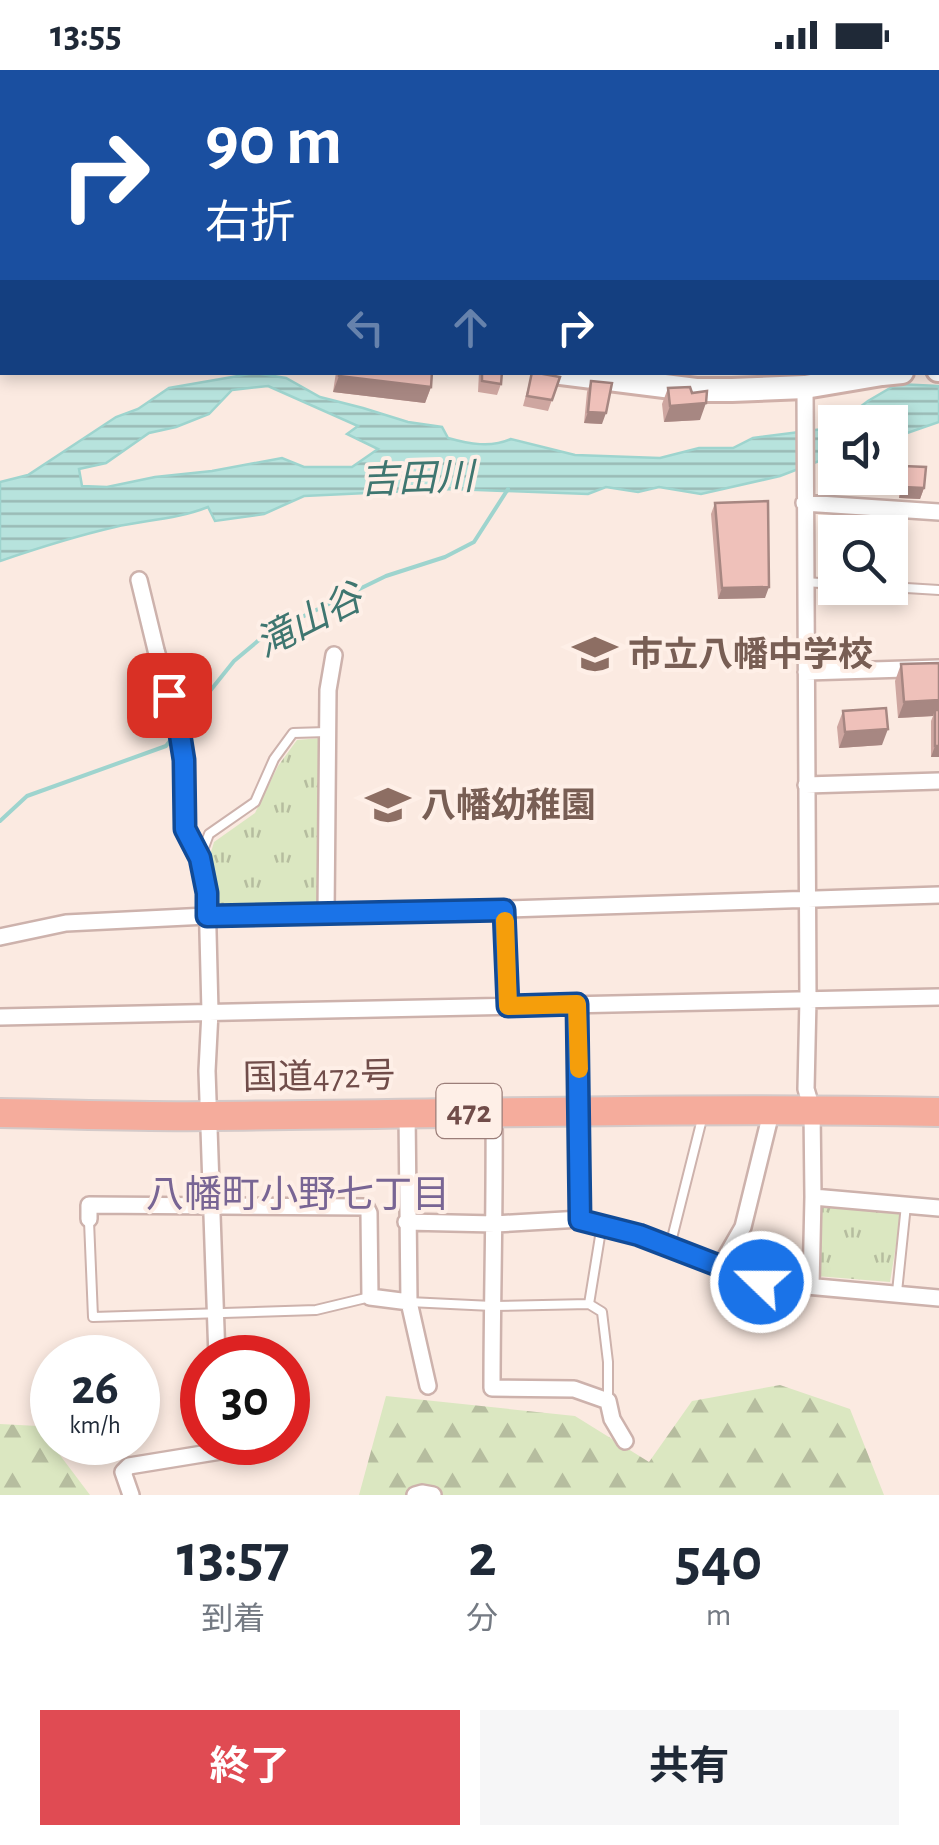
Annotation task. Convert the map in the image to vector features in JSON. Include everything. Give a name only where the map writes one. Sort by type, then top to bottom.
[{"type":"highway","name":"国道472号","points":[[0,1112],[210,1116],[580,1110],[939,1112]]},
{"type":"main road","points":[[577,375],[696,390],[805,392],[878,375]]},
{"type":"street","points":[[805,392],[806,1089],[812,1109],[813,1197],[810,1286]]},
{"type":"street","points":[[804,503],[939,512]]},
{"type":"street","points":[[139,580],[178,722],[184,760],[185,829],[200,858],[207,893],[207,1070],[216,1335]]},
{"type":"street","points":[[326,915],[328,690],[334,655]]},
{"type":"street","points":[[806,672],[939,668]]},
{"type":"street","points":[[806,785],[939,781]]},
{"type":"street","points":[[0,936],[66,924],[207,916],[939,895]]},
{"type":"street","points":[[504,910],[508,1006]]},
{"type":"street","points":[[0,1017],[939,998]]},
{"type":"street","points":[[577,1004],[580,1220]]},
{"type":"street","points":[[721,1265],[743,1227],[772,1109]]},
{"type":"street","points":[[494,1111],[492,1388],[574,1389],[608,1401],[612,1419],[625,1441]]},
{"type":"street","points":[[407,1112],[409,1302],[428,1386]]},
{"type":"street","points":[[813,1197],[939,1208]]},
{"type":"street","points":[[89,1219],[89,1206],[366,1207],[370,1213],[370,1297],[409,1302]]},
{"type":"street","points":[[406,1222],[496,1224],[580,1220],[669,1246],[761,1282],[939,1298]]},
{"type":"street","points":[[132,1495],[123,1472],[129,1466],[180,1457]]},
{"type":"street","points":[[414,1495],[433,1495]]},
{"type":"lane","points":[[805,582],[818,583]]},
{"type":"lane","points":[[908,588],[939,590]]},
{"type":"lane","points":[[200,858],[210,834],[254,802],[274,759],[293,734],[327,732]]},
{"type":"lane","points":[[669,1246],[705,1110]]},
{"type":"lane","points":[[897,1292],[906,1205]]},
{"type":"lane","points":[[89,1219],[93,1318],[316,1310],[370,1297]]},
{"type":"lane","points":[[590,1304],[602,1224]]},
{"type":"lane","points":[[409,1302],[492,1306],[590,1304],[602,1312],[608,1401]]},
{"type":"green space","points":[[321,738],[317,906],[214,906],[208,862],[214,842],[255,813],[278,766],[297,740]]},
{"type":"green space","points":[[818,1203],[902,1209],[890,1282],[816,1276]]},
{"type":"green space","points":[[780,1385],[850,1409],[884,1495],[359,1495],[386,1396],[575,1416],[649,1462],[692,1401]]},
{"type":"green space","points":[[0,1424],[30,1426],[30,1465],[67,1465],[90,1495],[0,1495]]},
{"type":"water","name":"吉田川","points":[[244,375],[267,375],[286,378],[320,397],[408,422],[442,427],[448,438],[472,443],[511,439],[575,455],[660,458],[699,448],[733,448],[753,438],[818,430],[818,461],[780,476],[701,494],[659,487],[638,492],[606,487],[588,494],[452,489],[304,496],[264,514],[215,521],[208,507],[57,542],[0,561],[0,482],[28,475],[116,417],[138,409],[169,388]],"holes":[[[268,386],[358,426],[347,434],[378,449],[352,467],[304,467],[282,458],[107,487],[82,486],[79,469],[106,463],[149,433],[209,414],[232,390]]]},
{"type":"water","points":[[897,384],[939,386],[939,422],[908,433],[908,405],[863,405]]},
{"type":"building","points":[[339,375],[432,375],[431,387]]},
{"type":"building","points":[[482,375],[502,375],[501,384],[482,381]]},
{"type":"building","points":[[531,375],[560,377],[552,400],[527,396]]},
{"type":"building","points":[[591,381],[612,383],[606,413],[588,412]]},
{"type":"building","points":[[690,387],[692,393],[707,391],[706,403],[670,406],[668,388]]},
{"type":"building","points":[[908,466],[926,467],[924,488],[908,487]]},
{"type":"building","points":[[768,501],[769,587],[722,588],[715,503]]},
{"type":"building","points":[[939,663],[939,700],[904,702],[901,664]]},
{"type":"building","points":[[886,708],[888,729],[845,732],[843,711]]},
{"type":"building","points":[[935,710],[939,710],[939,746],[935,746]]},
{"type":"waterway","name":"滝山谷","points":[[182,726],[234,661],[265,635],[386,576],[445,557],[474,542],[508,489]]},
{"type":"waterway","name":"滝山谷","points":[[0,821],[27,796],[166,746],[173,737]]},
{"type":"slow traffic","points":[[505,921],[508,1006],[577,1004],[579,1069]]},
{"type":"place","name":"市立八幡中学校","points":[[595,654]]},
{"type":"place","name":"八幡幼稚園","points":[[388,805]]},
{"type":"district","name":"八幡町小野七丁目","points":[[298,1194]]},
{"type":"route","points":[[169,695],[184,760],[185,829],[200,858],[207,916],[504,910],[508,1006],[577,1004],[580,1220],[639,1235],[761,1282]]}]
